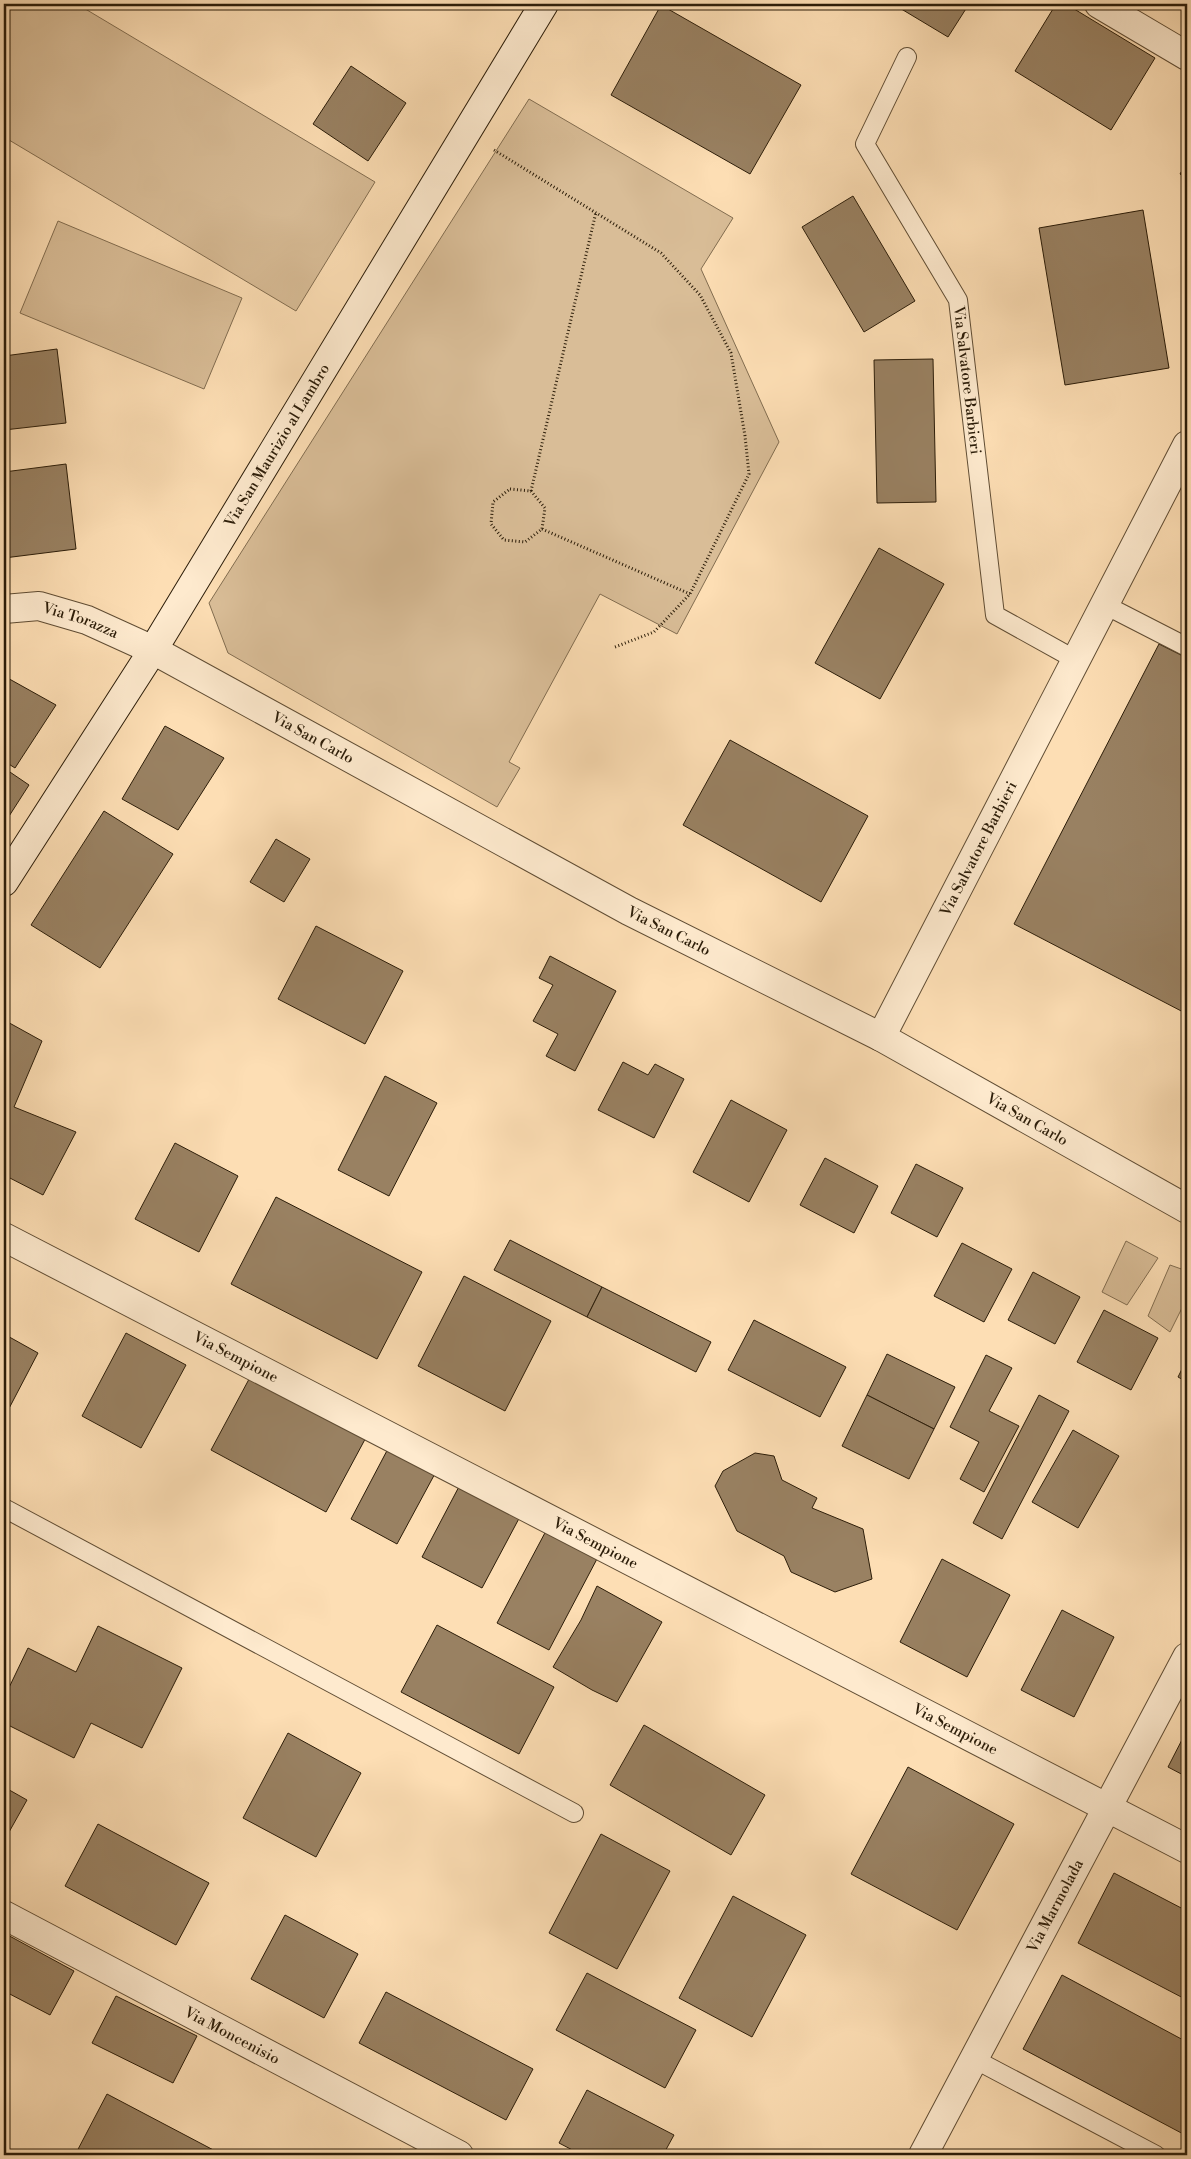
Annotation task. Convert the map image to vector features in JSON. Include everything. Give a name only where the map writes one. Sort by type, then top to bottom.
[{"type":"street","name":"Via San Maurizio al Lambro","points":[[4,882],[153,650],[544,4]]},
{"type":"street","points":[[1101,4],[1187,56]]},
{"type":"street","name":"Via Salvatore Barbieri","points":[[881,1037],[1187,445]]},
{"type":"street","name":"Via Torazza","points":[[4,609],[39,606],[87,620],[153,650]]},
{"type":"street","name":"Via San Carlo","points":[[153,650],[620,906],[881,1037],[1187,1209]]},
{"type":"street","name":"Via Sempione","points":[[4,1238],[1187,1849]]},
{"type":"street","name":"Via Marmolada","points":[[923,2155],[1187,1657]]},
{"type":"street","name":"Via Moncenisio","points":[[4,1915],[459,2155]]},
{"type":"lane","name":"Via Salvatore Barbieri","points":[[907,57],[865,144],[958,300],[995,615],[1076,660]]},
{"type":"lane","points":[[1105,605],[1187,647]]},
{"type":"lane","points":[[4,1508],[574,1813]]},
{"type":"lane","points":[[974,2059],[1156,2155]]},
{"type":"path","points":[[466,133],[661,252],[700,295],[731,353],[745,436],[749,474],[690,594],[654,632],[615,647]]},
{"type":"path","points":[[531,491],[596,212]]},
{"type":"path","points":[[510,489],[531,491],[545,508],[542,529],[526,542],[504,540],[491,524],[493,502],[510,489]]},
{"type":"path","points":[[542,529],[690,594]]},
{"type":"shaded area","points":[[4,4],[77,4],[375,182],[296,311],[4,137]]},
{"type":"shaded area","points":[[529,99],[733,218],[701,269],[779,442],[677,634],[600,594],[509,762],[520,768],[497,807],[228,653],[209,603]]},
{"type":"shaded area","points":[[58,221],[242,298],[204,389],[20,313]]},
{"type":"shaded area","points":[[1126,1241],[1158,1258],[1127,1305],[1102,1292]]},
{"type":"shaded area","points":[[1170,1265],[1187,1271],[1187,1298],[1170,1332],[1148,1316]]},
{"type":"building","points":[[893,4],[969,4],[948,37]]},
{"type":"building","points":[[1056,4],[1066,4],[1155,58],[1111,130],[1015,71]]},
{"type":"building","points":[[661,5],[801,85],[750,174],[611,95]]},
{"type":"building","points":[[351,66],[406,103],[368,161],[313,124]]},
{"type":"building","points":[[1187,162],[1187,179],[1180,174]]},
{"type":"building","points":[[853,196],[915,301],[864,332],[802,227]]},
{"type":"building","points":[[1143,210],[1169,368],[1065,385],[1039,228]]},
{"type":"building","points":[[57,349],[66,423],[4,430],[4,356]]},
{"type":"building","points":[[933,359],[936,502],[877,503],[874,360]]},
{"type":"building","points":[[66,464],[76,549],[4,558],[4,472]]},
{"type":"building","points":[[879,548],[944,584],[880,699],[815,663]]},
{"type":"building","points":[[1159,644],[1187,658],[1187,1014],[1014,924]]},
{"type":"building","points":[[4,676],[56,705],[15,768],[4,761]]},
{"type":"building","points":[[165,726],[224,758],[178,830],[122,799]]},
{"type":"building","points":[[730,740],[868,816],[821,902],[683,825]]},
{"type":"building","points":[[4,768],[29,785],[4,824]]},
{"type":"building","points":[[104,811],[173,854],[100,968],[31,925]]},
{"type":"building","points":[[276,839],[310,859],[284,902],[250,882]]},
{"type":"building","points":[[316,926],[403,971],[365,1044],[278,999]]},
{"type":"building","points":[[550,956],[616,991],[575,1071],[546,1056],[558,1034],[533,1021],[553,985],[539,978]]},
{"type":"building","points":[[4,1020],[42,1041],[14,1107],[76,1132],[43,1195],[4,1175]]},
{"type":"building","points":[[623,1062],[648,1075],[655,1064],[684,1079],[654,1138],[598,1110]]},
{"type":"building","points":[[385,1076],[437,1103],[389,1196],[338,1170]]},
{"type":"building","points":[[731,1100],[787,1130],[749,1202],[693,1172]]},
{"type":"building","points":[[175,1143],[238,1176],[199,1252],[135,1219]]},
{"type":"building","points":[[825,1158],[878,1186],[854,1233],[800,1205]]},
{"type":"building","points":[[916,1164],[963,1188],[937,1237],[891,1213]]},
{"type":"building","points":[[276,1197],[422,1272],[377,1359],[231,1284]]},
{"type":"building","points":[[510,1240],[602,1287],[587,1317],[494,1270]]},
{"type":"building","points":[[962,1243],[1012,1269],[984,1322],[934,1296]]},
{"type":"building","points":[[1033,1272],[1080,1297],[1055,1344],[1008,1320]]},
{"type":"building","points":[[464,1276],[551,1321],[505,1411],[418,1366]]},
{"type":"building","points":[[602,1287],[711,1342],[696,1372],[587,1317]]},
{"type":"building","points":[[1104,1310],[1158,1338],[1131,1390],[1077,1362]]},
{"type":"building","points":[[754,1320],[846,1367],[820,1417],[728,1370]]},
{"type":"building","points":[[126,1333],[186,1365],[141,1448],[82,1416]]},
{"type":"building","points":[[4,1334],[38,1353],[4,1418]]},
{"type":"building","points":[[887,1354],[955,1387],[934,1429],[867,1395]]},
{"type":"building","points":[[986,1355],[1012,1368],[989,1411],[1019,1426],[984,1492],[960,1479],[979,1442],[950,1427]]},
{"type":"building","points":[[1187,1359],[1187,1382],[1178,1377]]},
{"type":"building","points":[[255,1368],[370,1430],[326,1512],[211,1450]]},
{"type":"building","points":[[867,1395],[934,1429],[909,1479],[842,1446]]},
{"type":"building","points":[[1039,1395],[1069,1411],[1002,1539],[973,1523]]},
{"type":"building","points":[[1073,1430],[1119,1456],[1078,1528],[1032,1502]]},
{"type":"building","points":[[391,1443],[438,1468],[397,1544],[351,1519]]},
{"type":"building","points":[[755,1453],[774,1456],[782,1480],[817,1498],[812,1508],[863,1529],[872,1579],[835,1592],[791,1572],[784,1556],[737,1531],[715,1486],[723,1471]]},
{"type":"building","points":[[463,1479],[523,1511],[482,1588],[422,1557]]},
{"type":"building","points":[[547,1529],[598,1557],[549,1650],[497,1623]]},
{"type":"building","points":[[942,1559],[1010,1595],[967,1677],[900,1642]]},
{"type":"building","points":[[597,1586],[662,1622],[617,1702],[553,1667],[581,1620]]},
{"type":"building","points":[[1062,1610],[1114,1637],[1074,1717],[1021,1690]]},
{"type":"building","points":[[437,1625],[554,1687],[519,1754],[401,1692]]},
{"type":"building","points":[[98,1626],[182,1668],[142,1748],[91,1723],[74,1758],[4,1723],[4,1698],[28,1648],[76,1672]]},
{"type":"building","points":[[644,1725],[765,1795],[731,1855],[610,1785]]},
{"type":"building","points":[[1187,1730],[1187,1777],[1168,1767]]},
{"type":"building","points":[[288,1733],[361,1773],[316,1857],[243,1818]]},
{"type":"building","points":[[908,1767],[1014,1824],[957,1930],[851,1874]]},
{"type":"building","points":[[4,1787],[27,1800],[4,1841]]},
{"type":"building","points":[[98,1824],[209,1883],[176,1945],[65,1886]]},
{"type":"building","points":[[601,1834],[670,1871],[617,1969],[549,1933]]},
{"type":"building","points":[[1114,1873],[1187,1911],[1187,2000],[1078,1943]]},
{"type":"building","points":[[733,1896],[806,1935],[752,2037],[679,1998]]},
{"type":"building","points":[[285,1915],[358,1954],[324,2018],[251,1979]]},
{"type":"building","points":[[4,1933],[74,1971],[50,2015],[4,1991]]},
{"type":"building","points":[[587,1973],[696,2030],[665,2088],[556,2030]]},
{"type":"building","points":[[1062,1975],[1187,2042],[1187,2136],[1023,2049]]},
{"type":"building","points":[[386,1992],[533,2069],[506,2120],[359,2043]]},
{"type":"building","points":[[116,1996],[197,2036],[173,2083],[92,2043]]},
{"type":"building","points":[[587,2090],[674,2135],[663,2155],[582,2155],[559,2143]]},
{"type":"building","points":[[107,2094],[221,2154],[75,2155]]},
{"type":"building","points":[[400,2149],[410,2155],[397,2155]]}]
